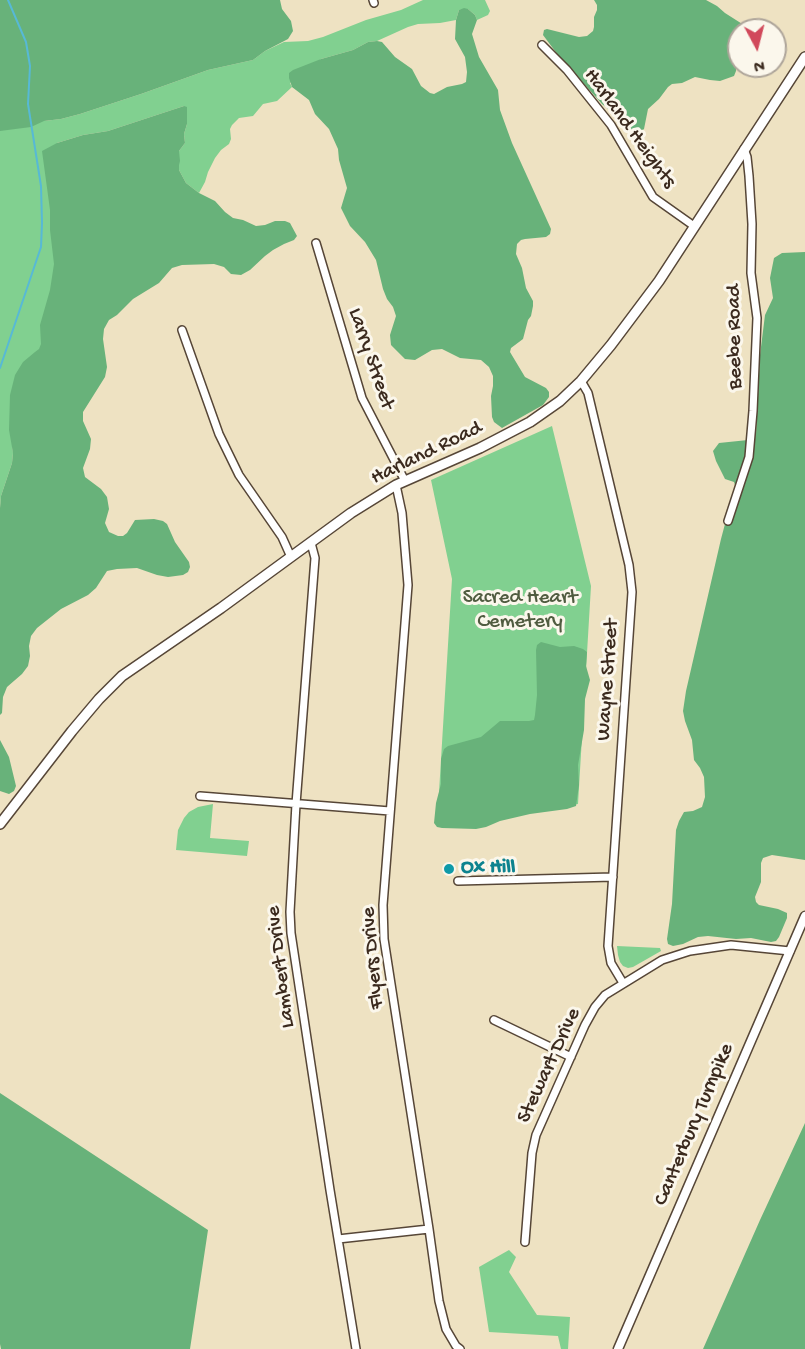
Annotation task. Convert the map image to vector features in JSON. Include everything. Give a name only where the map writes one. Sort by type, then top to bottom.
[{"type":"main road","name":"Harland Road","points":[[0,824],[72,731],[122,676],[221,608],[351,513],[401,483],[480,448],[530,422],[560,401],[581,381],[659,281],[805,57]]},
{"type":"street","name":"Harland Heights","points":[[542,45],[567,70],[611,125],[653,196],[694,226]]},
{"type":"street","name":"Beebe Road","points":[[728,521],[749,457],[753,411],[756,318],[749,176],[744,149]]},
{"type":"street","name":"Larry Street","points":[[316,243],[362,398],[401,483]]},
{"type":"street","points":[[182,330],[219,434],[239,475],[282,537],[291,557]]},
{"type":"street","name":"Wayne Street","points":[[581,381],[588,393],[627,554],[632,592],[608,946],[610,963],[623,983]]},
{"type":"street","name":"Flyers Drive","points":[[401,483],[408,585],[383,905],[384,939],[438,1301],[446,1329],[460,1349]]},
{"type":"street","name":"Lambert Drive","points":[[311,543],[315,558],[296,804],[290,912],[291,933],[356,1349]]},
{"type":"street","points":[[200,796],[390,811]]},
{"type":"street","points":[[458,881],[613,877]]},
{"type":"street","name":"Canterbury Turnpike","points":[[618,1349],[805,916]]},
{"type":"street","name":"Stewart Drive","points":[[525,1242],[532,1153],[536,1135],[571,1057],[596,1007],[605,995],[662,960],[690,951],[731,945],[790,951]]},
{"type":"street","points":[[494,1020],[571,1057]]},
{"type":"street","points":[[338,1239],[429,1229]]},
{"type":"green space","points":[[0,0],[44,121],[80,114],[208,70],[253,60],[284,42],[308,41],[323,37],[423,0],[485,0],[490,11],[488,15],[477,20],[468,9],[459,10],[456,20],[418,24],[377,41],[368,42],[353,50],[321,59],[290,83],[292,87],[277,101],[263,104],[253,116],[239,118],[232,125],[229,144],[215,158],[199,193],[186,183],[179,170],[179,151],[185,143],[184,134],[187,124],[184,106],[108,131],[83,135],[57,143],[79,267],[12,443],[12,463],[1,496],[0,507]]},
{"type":"green space","points":[[0,0],[280,0],[282,9],[291,21],[293,31],[288,39],[253,60],[208,70],[80,114],[44,121],[31,127],[0,131]]},
{"type":"green space","points":[[594,0],[706,0],[717,6],[733,18],[727,18],[728,78],[720,81],[695,77],[682,83],[672,84],[648,109],[644,129],[640,132],[626,128],[558,55],[543,35],[544,30],[547,29],[579,37],[587,36],[593,31],[597,5]]},
{"type":"green space","points":[[464,8],[475,15],[477,20],[472,34],[479,57],[498,90],[500,110],[512,143],[551,229],[550,234],[546,237],[525,239],[517,244],[516,254],[533,306],[523,339],[511,348],[510,352],[525,377],[546,388],[549,397],[543,405],[502,428],[494,422],[492,417],[493,376],[489,367],[481,360],[460,358],[442,349],[432,350],[415,360],[405,359],[391,345],[390,335],[396,316],[383,289],[376,260],[365,242],[350,226],[341,208],[347,188],[338,149],[329,129],[315,114],[309,100],[292,87],[289,78],[289,73],[293,70],[353,50],[368,42],[377,41],[382,42],[395,57],[412,69],[421,86],[430,93],[434,94],[447,87],[462,84],[466,82],[465,57],[455,39],[456,20],[459,10]]},
{"type":"green space","points":[[184,106],[187,107],[187,124],[184,134],[185,143],[179,151],[179,170],[186,183],[215,201],[233,218],[256,226],[285,221],[290,223],[297,236],[294,240],[273,250],[241,275],[231,274],[224,267],[214,264],[182,265],[172,268],[159,283],[133,299],[109,320],[104,329],[103,339],[107,367],[105,377],[83,412],[83,421],[91,439],[83,468],[85,477],[101,489],[107,497],[109,509],[105,523],[109,532],[123,536],[135,520],[163,521],[167,524],[190,567],[183,575],[168,577],[137,568],[107,571],[96,588],[88,595],[61,609],[37,628],[31,636],[28,666],[7,687],[0,715],[0,508],[13,453],[9,430],[10,395],[15,375],[23,362],[39,349],[41,344],[40,325],[50,290],[54,264],[42,151],[57,143],[83,135],[108,131]]},
{"type":"green space","points":[[805,252],[805,860],[772,855],[763,858],[761,863],[761,882],[755,897],[756,902],[759,905],[787,913],[787,918],[776,941],[708,936],[673,946],[668,944],[667,939],[672,904],[676,830],[684,812],[702,807],[705,797],[704,777],[694,760],[692,740],[683,711],[721,539],[729,509],[737,492],[734,482],[725,479],[713,451],[719,443],[748,440],[756,434],[760,355],[765,315],[773,298],[770,278],[774,258],[782,253]]},
{"type":"green space","name":"Sacred Heart Cemetery","points":[[552,426],[591,586],[578,804],[437,825],[452,579],[431,480]]},
{"type":"green space","points":[[541,642],[560,647],[574,646],[587,652],[586,666],[590,680],[585,699],[576,806],[530,814],[476,829],[437,827],[434,823],[444,749],[481,737],[500,721],[534,720],[537,695],[536,650],[537,645]]},
{"type":"green space","points":[[0,740],[9,757],[16,786],[9,794],[0,791]]},
{"type":"green space","points":[[213,804],[210,838],[249,841],[247,856],[176,850],[178,830],[184,818],[198,807]]},
{"type":"green space","points":[[617,946],[660,948],[661,951],[628,968],[620,962]]},
{"type":"green space","points":[[0,1093],[208,1230],[190,1349],[1,1349]]},
{"type":"green space","points":[[805,1123],[805,1349],[703,1349],[760,1220]]},
{"type":"green space","points":[[509,1250],[516,1257],[509,1272],[537,1315],[570,1317],[568,1349],[561,1349],[558,1336],[489,1332],[479,1267]]},
{"type":"waterway","points":[[0,368],[41,247],[42,223],[41,186],[28,104],[30,66],[26,42],[8,0]]},
{"type":"place","name":"Ox Hill","points":[[449,869]]}]
